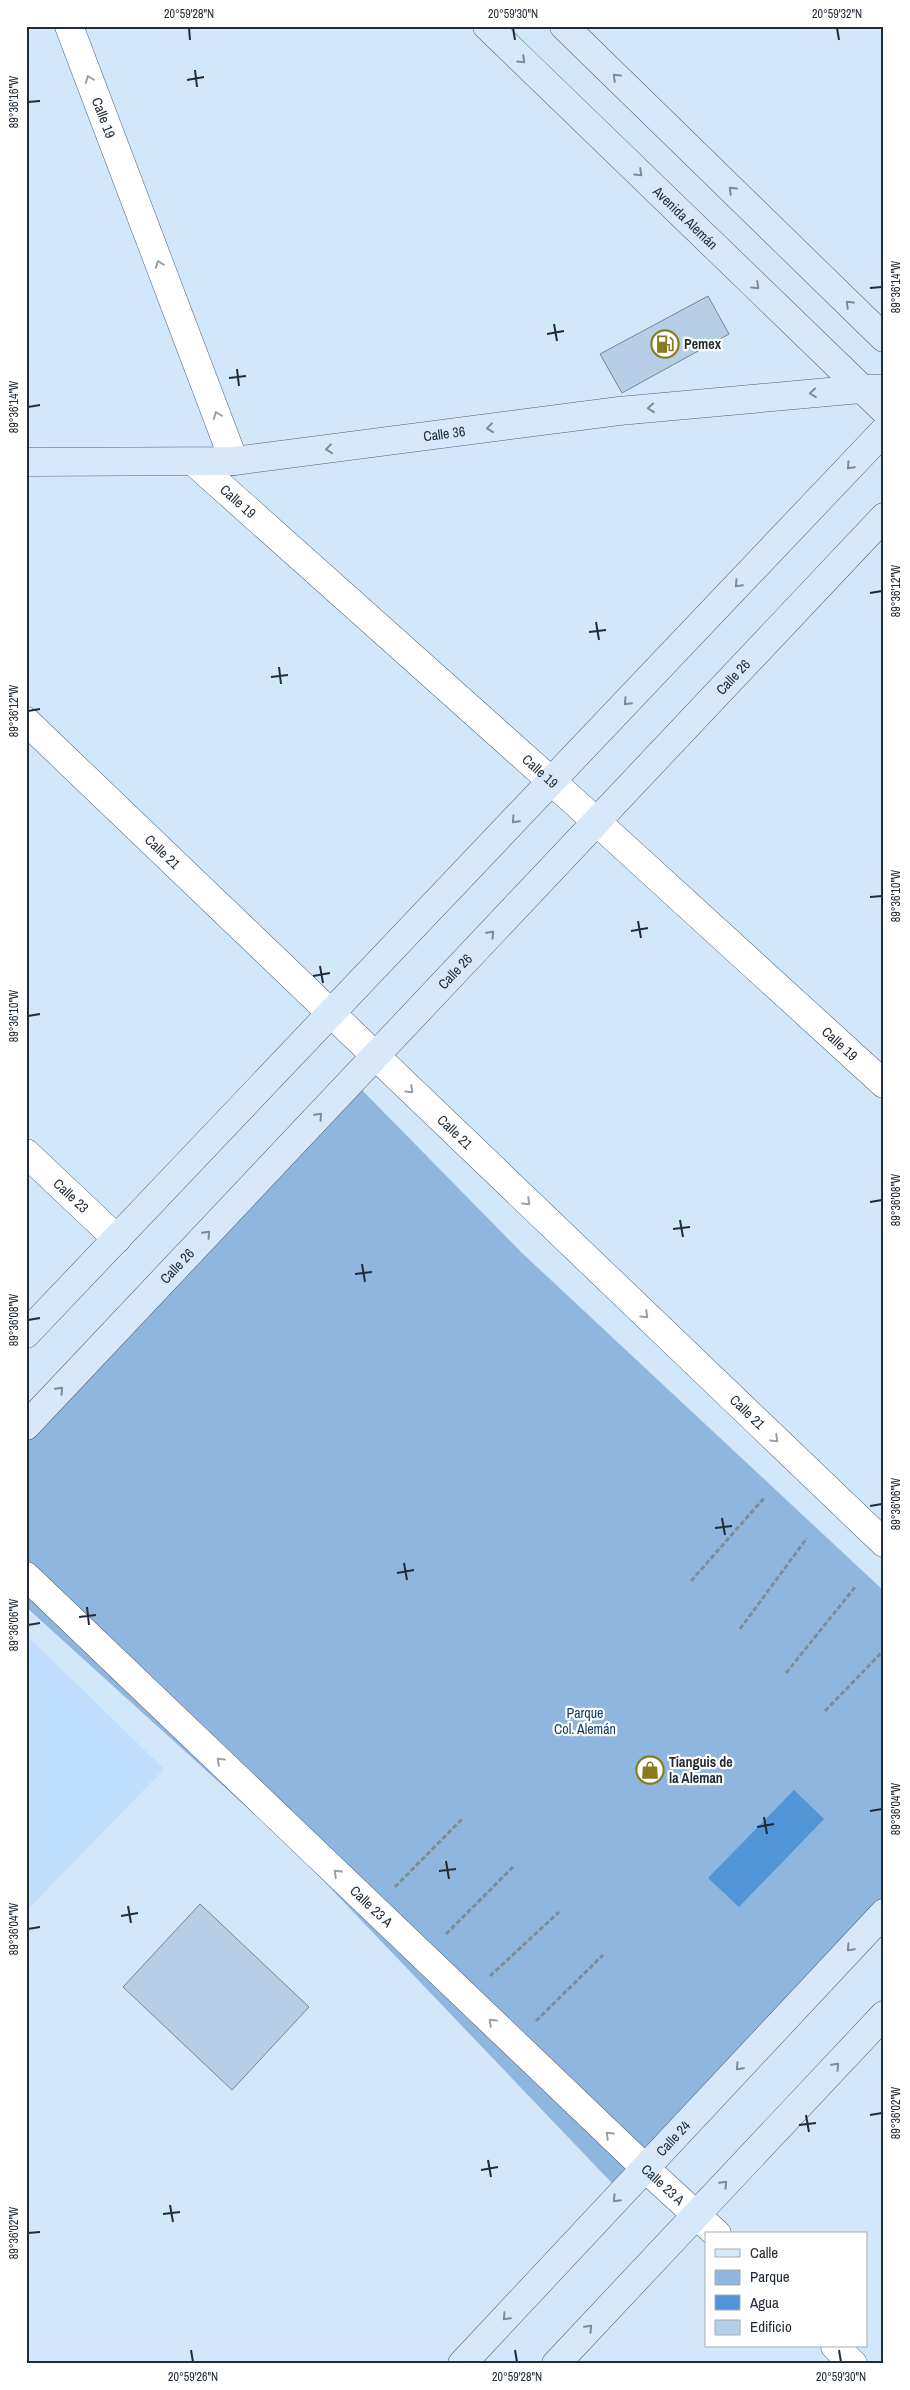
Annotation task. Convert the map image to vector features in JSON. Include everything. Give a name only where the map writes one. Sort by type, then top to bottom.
[{"type":"street","name":"Calle 19","points":[[69,26],[234,461]]},
{"type":"street","name":"Avenida Alemán","points":[[488,26],[873,389],[884,410]]},
{"type":"street","points":[[564,26],[585,36],[884,338]]},
{"type":"street","name":"Calle 36","points":[[26,462],[234,461],[620,411],[873,389]]},
{"type":"street","points":[[26,1334],[884,431]]},
{"type":"street","name":"Calle 19","points":[[194,462],[597,822],[884,1084]]},
{"type":"street","name":"Calle 26","points":[[26,1426],[884,517]]},
{"type":"street","name":"Calle 21","points":[[26,721],[884,1542]]},
{"type":"street","name":"Calle 23","points":[[26,1153],[117,1239]]},
{"type":"street","name":"Calle 23 A","points":[[26,1576],[714,2232]]},
{"type":"street","name":"Calle 24","points":[[462,2364],[884,1913]]},
{"type":"street","points":[[556,2364],[884,2015]]},
{"type":"street","points":[[837,2348],[853,2364]]},
{"type":"path","points":[[691,1581],[764,1497]]},
{"type":"path","points":[[740,1629],[807,1538]]},
{"type":"path","points":[[786,1673],[856,1586]]},
{"type":"path","points":[[825,1711],[884,1650]]},
{"type":"path","points":[[393,1889],[463,1818]]},
{"type":"path","points":[[443,1936],[513,1867]]},
{"type":"path","points":[[488,1978],[559,1912]]},
{"type":"path","points":[[535,2023],[603,1954]]},
{"type":"shaded area","points":[[26,1635],[164,1769],[26,1911]]},
{"type":"green space","name":"Parque Col. Alemán","points":[[358,1086],[522,1253],[884,1591],[884,1931],[630,2202],[296,1852],[26,1607],[26,1433]]},
{"type":"water","points":[[794,1790],[824,1819],[739,1907],[708,1878]]},
{"type":"building","name":"Pemex","points":[[708,296],[729,334],[622,393],[600,354]]},
{"type":"building","points":[[200,1904],[309,2007],[232,2090],[123,1987]]},
{"type":"place","name":"Pemex","points":[[665,344]]},
{"type":"place","name":"Tianguis de la Aleman","points":[[650,1770]]}]
